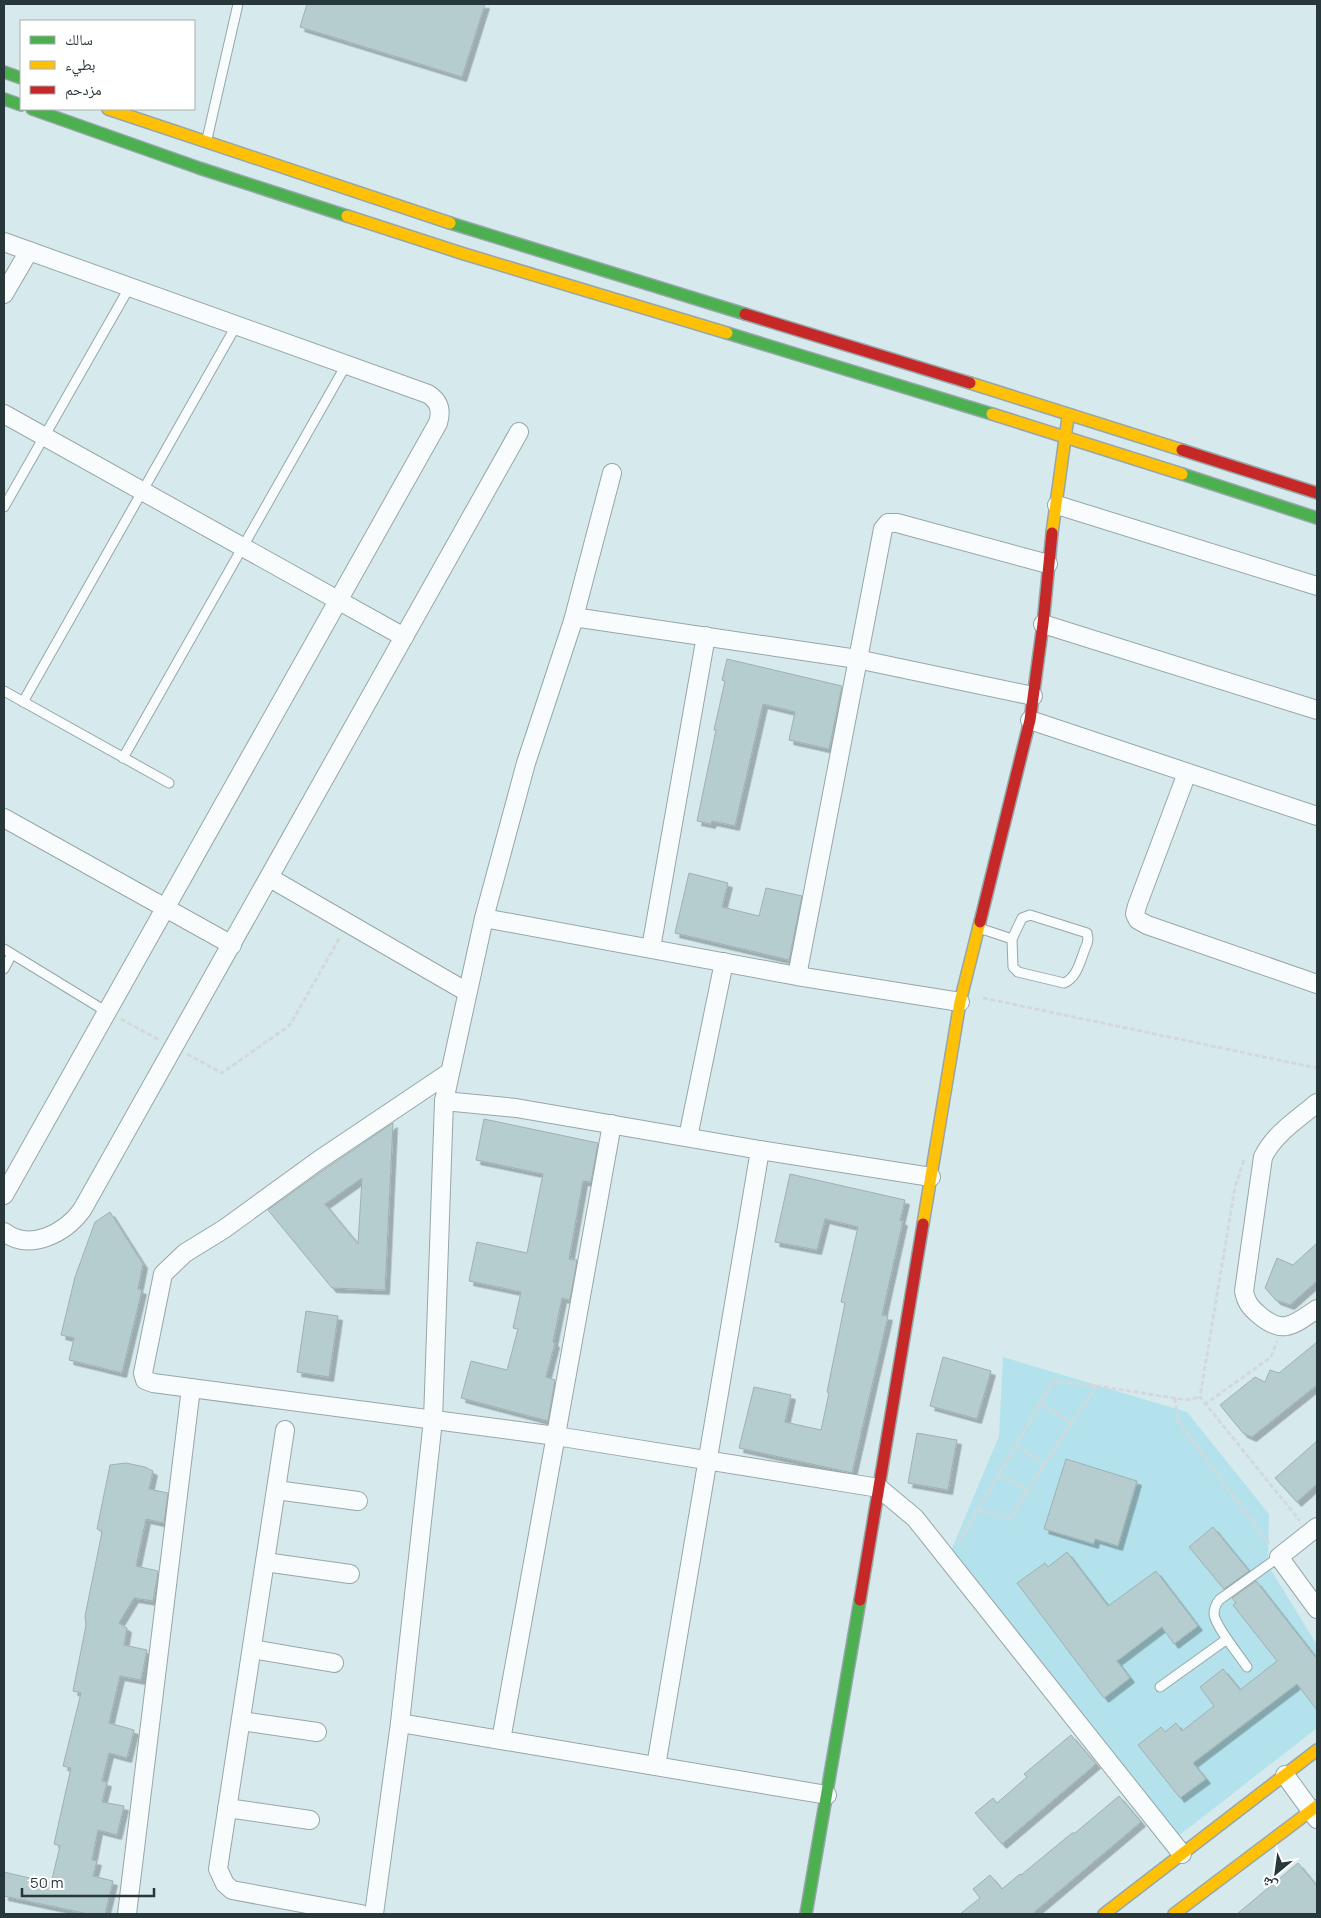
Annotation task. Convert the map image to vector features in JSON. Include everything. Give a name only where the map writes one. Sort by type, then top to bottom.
[{"type":"main road","points":[[4,72],[20,78]]},
{"type":"main road","points":[[4,98],[20,105]]},
{"type":"main road","points":[[36,110],[412,212],[1069,414],[1317,493]]},
{"type":"main road","points":[[110,110],[202,156],[552,281],[1065,436],[1317,518]]},
{"type":"main road","points":[[806,1914],[961,998],[1030,720],[1044,624],[1048,564],[1069,414]]},
{"type":"main road","points":[[1104,1914],[1317,1750]]},
{"type":"main road","points":[[1174,1914],[1315,1812]]},
{"type":"street","points":[[4,242],[428,394],[438,404],[440,417],[4,1195]]},
{"type":"street","points":[[4,294],[29,252]]},
{"type":"street","points":[[4,414],[404,637]]},
{"type":"street","points":[[4,1232],[9,1236],[21,1239],[45,1238],[56,1234],[75,1220],[270,878],[519,432]]},
{"type":"street","points":[[374,1914],[400,1723],[433,1420],[444,1101],[484,918],[526,763],[573,621],[612,473]]},
{"type":"street","points":[[1057,505],[1317,586]]},
{"type":"street","points":[[797,976],[883,529],[888,523],[898,523],[1048,564]]},
{"type":"street","points":[[573,621],[580,618],[857,659],[1033,696]]},
{"type":"street","points":[[1044,624],[1317,710]]},
{"type":"street","points":[[650,948],[706,636]]},
{"type":"street","points":[[1030,720],[1317,816]]},
{"type":"street","points":[[1187,773],[1134,914],[1138,920],[1147,925],[1317,984]]},
{"type":"street","points":[[4,818],[232,945]]},
{"type":"street","points":[[270,878],[467,992]]},
{"type":"street","points":[[484,918],[797,976],[961,998]]},
{"type":"street","points":[[688,1137],[724,962]]},
{"type":"street","points":[[450,1072],[319,1160],[224,1229],[185,1253],[163,1274],[142,1373],[145,1380],[153,1383],[556,1436],[879,1488],[915,1518],[1182,1854]]},
{"type":"street","points":[[444,1101],[516,1108],[931,1177]]},
{"type":"street","points":[[1317,1103],[1288,1126],[1272,1143],[1264,1157],[1245,1283],[1245,1297],[1250,1307],[1270,1324],[1282,1327],[1289,1325],[1317,1309]]},
{"type":"street","points":[[501,1740],[612,1124]]},
{"type":"street","points":[[656,1766],[760,1150]]},
{"type":"street","points":[[127,1914],[191,1388]]},
{"type":"street","points":[[285,1430],[218,1869],[220,1877],[232,1890],[361,1914]]},
{"type":"street","points":[[276,1490],[358,1501]]},
{"type":"street","points":[[1317,1527],[1279,1557],[1317,1609]]},
{"type":"street","points":[[265,1562],[350,1574]]},
{"type":"street","points":[[252,1649],[334,1663]]},
{"type":"street","points":[[241,1721],[317,1732]]},
{"type":"street","points":[[400,1723],[827,1795]]},
{"type":"street","points":[[1285,1775],[1315,1812]]},
{"type":"street","points":[[228,1808],[310,1820]]},
{"type":"lane","points":[[202,156],[238,4]]},
{"type":"lane","points":[[4,507],[129,288]]},
{"type":"lane","points":[[23,702],[236,326]]},
{"type":"lane","points":[[123,758],[346,365]]},
{"type":"lane","points":[[4,691],[169,783]]},
{"type":"lane","points":[[1030,915],[1085,931],[1088,939],[1074,976],[1069,981],[1064,982],[1018,972],[1013,967],[1012,962],[1012,939],[1022,918],[1030,915]]},
{"type":"lane","points":[[978,928],[1012,939]]},
{"type":"lane","points":[[4,949],[107,1012]]},
{"type":"lane","points":[[4,969],[12,954]]},
{"type":"lane","points":[[1247,1667],[1215,1618],[1216,1604],[1279,1557]]},
{"type":"lane","points":[[1160,1687],[1228,1639]]},
{"type":"path","points":[[107,1012],[222,1073],[290,1025],[348,924]]},
{"type":"path","points":[[961,998],[1317,1068]]},
{"type":"path","points":[[1204,1405],[1271,1357],[1282,1327]]},
{"type":"path","points":[[948,1559],[1042,1404],[1053,1381],[1187,1400],[1200,1397]]},
{"type":"path","points":[[978,1510],[1009,1519],[1097,1386]]},
{"type":"path","points":[[1175,1398],[1178,1421],[1279,1557]]},
{"type":"path","points":[[1042,1404],[1072,1423]]},
{"type":"path","points":[[1016,1446],[1046,1464]]},
{"type":"path","points":[[999,1475],[1028,1490]]},
{"type":"shaded area","points":[[1003,1357],[1187,1412],[1269,1514],[1268,1565],[1317,1645],[1317,1728],[1172,1841],[950,1553],[999,1436]]},
{"type":"building","points":[[307,4],[485,4],[462,77],[300,27]]},
{"type":"building","points":[[727,659],[842,686],[829,749],[789,740],[795,712],[763,704],[735,826],[712,821],[711,824],[697,821],[716,730],[714,730],[725,681],[722,680]]},
{"type":"building","points":[[689,873],[728,883],[722,907],[759,916],[766,888],[802,896],[789,960],[675,933]]},
{"type":"building","points":[[484,1119],[598,1143],[591,1182],[583,1181],[569,1259],[577,1260],[570,1300],[562,1298],[553,1342],[555,1343],[546,1377],[555,1380],[548,1421],[461,1398],[471,1361],[507,1370],[518,1329],[513,1328],[521,1292],[469,1281],[477,1242],[527,1253],[543,1174],[476,1160]]},
{"type":"building","points":[[393,1123],[385,1290],[332,1288],[268,1210]],"holes":[[[362,1178],[358,1244],[325,1204]]]},
{"type":"building","points":[[790,1174],[905,1200],[900,1221],[903,1221],[882,1315],[888,1316],[852,1473],[739,1448],[754,1387],[791,1395],[785,1422],[821,1430],[829,1393],[827,1392],[845,1303],[841,1302],[858,1227],[825,1219],[817,1250],[775,1242]]},
{"type":"building","points":[[110,1212],[143,1264],[138,1289],[142,1290],[122,1373],[69,1360],[74,1338],[61,1335],[75,1277],[95,1222]]},
{"type":"building","points":[[1317,1243],[1317,1281],[1290,1305],[1276,1300],[1265,1288],[1277,1258],[1293,1265]]},
{"type":"building","points":[[306,1311],[338,1316],[329,1377],[297,1372]]},
{"type":"building","points":[[1317,1342],[1317,1385],[1252,1437],[1243,1433],[1220,1405],[1255,1377],[1265,1382],[1270,1370],[1279,1373]]},
{"type":"building","points":[[943,1357],[991,1371],[977,1419],[930,1406]]},
{"type":"building","points":[[917,1433],[957,1440],[948,1490],[908,1483]]},
{"type":"building","points":[[1317,1441],[1317,1484],[1297,1502],[1275,1478]]},
{"type":"building","points":[[1066,1459],[1137,1481],[1118,1546],[1095,1539],[1094,1544],[1044,1529]]},
{"type":"building","points":[[126,1463],[145,1467],[153,1471],[149,1489],[168,1493],[164,1523],[146,1519],[136,1566],[158,1571],[153,1601],[134,1598],[119,1623],[127,1628],[124,1645],[147,1650],[141,1680],[120,1676],[109,1723],[134,1730],[127,1758],[109,1753],[102,1781],[107,1782],[102,1802],[124,1806],[117,1835],[98,1830],[92,1860],[97,1861],[93,1876],[113,1881],[105,1914],[88,1914],[4,1896],[4,1872],[51,1883],[60,1846],[54,1844],[71,1768],[63,1766],[81,1693],[73,1691],[86,1625],[85,1616],[102,1532],[97,1529],[110,1465]]},
{"type":"building","points":[[1213,1527],[1249,1571],[1224,1589],[1189,1547]]},
{"type":"building","points":[[1067,1552],[1108,1606],[1156,1571],[1198,1626],[1174,1644],[1162,1627],[1117,1661],[1130,1678],[1104,1698],[1017,1583],[1045,1563],[1048,1567]]},
{"type":"building","points":[[1256,1581],[1317,1659],[1317,1710],[1297,1684],[1193,1763],[1206,1779],[1180,1798],[1138,1745],[1161,1727],[1165,1732],[1176,1723],[1182,1731],[1214,1706],[1200,1687],[1223,1669],[1240,1690],[1277,1661],[1233,1605],[1236,1603],[1232,1598]]},
{"type":"building","points":[[1071,1735],[1096,1764],[1002,1844],[975,1813],[993,1798],[997,1803],[1027,1777],[1024,1774]]},
{"type":"building","points":[[1119,1796],[1141,1822],[1032,1914],[960,1914],[980,1898],[973,1889],[990,1875],[1002,1889],[1072,1833],[1075,1833]]},
{"type":"building","points":[[1298,1863],[1317,1886],[1317,1914],[1237,1914]]},
{"type":"traffic: fast","points":[[4,72],[20,78]]},
{"type":"traffic: fast","points":[[4,99],[20,105]]},
{"type":"traffic: fast","points":[[35,110],[199,168],[347,216]]},
{"type":"traffic: fast","points":[[450,223],[745,314]]},
{"type":"traffic: fast","points":[[727,333],[992,414]]},
{"type":"traffic: fast","points":[[1182,474],[1317,518]]},
{"type":"traffic: fast","points":[[806,1914],[860,1600]]},
{"type":"traffic: slow","points":[[111,110],[450,223]]},
{"type":"traffic: slow","points":[[347,216],[461,253],[727,333]]},
{"type":"traffic: slow","points":[[970,383],[1182,450]]},
{"type":"traffic: slow","points":[[992,414],[1182,474]]},
{"type":"traffic: slow","points":[[1052,533],[1068,417]]},
{"type":"traffic: slow","points":[[923,1224],[960,1002],[980,922]]},
{"type":"traffic: slow","points":[[1104,1914],[1317,1750]]},
{"type":"traffic: slow","points":[[1174,1914],[1317,1806]]},
{"type":"traffic: jam","points":[[745,314],[970,383]]},
{"type":"traffic: jam","points":[[1182,450],[1317,493]]},
{"type":"traffic: jam","points":[[980,922],[1030,720],[1043,624],[1052,533]]},
{"type":"traffic: jam","points":[[860,1600],[923,1224]]}]
